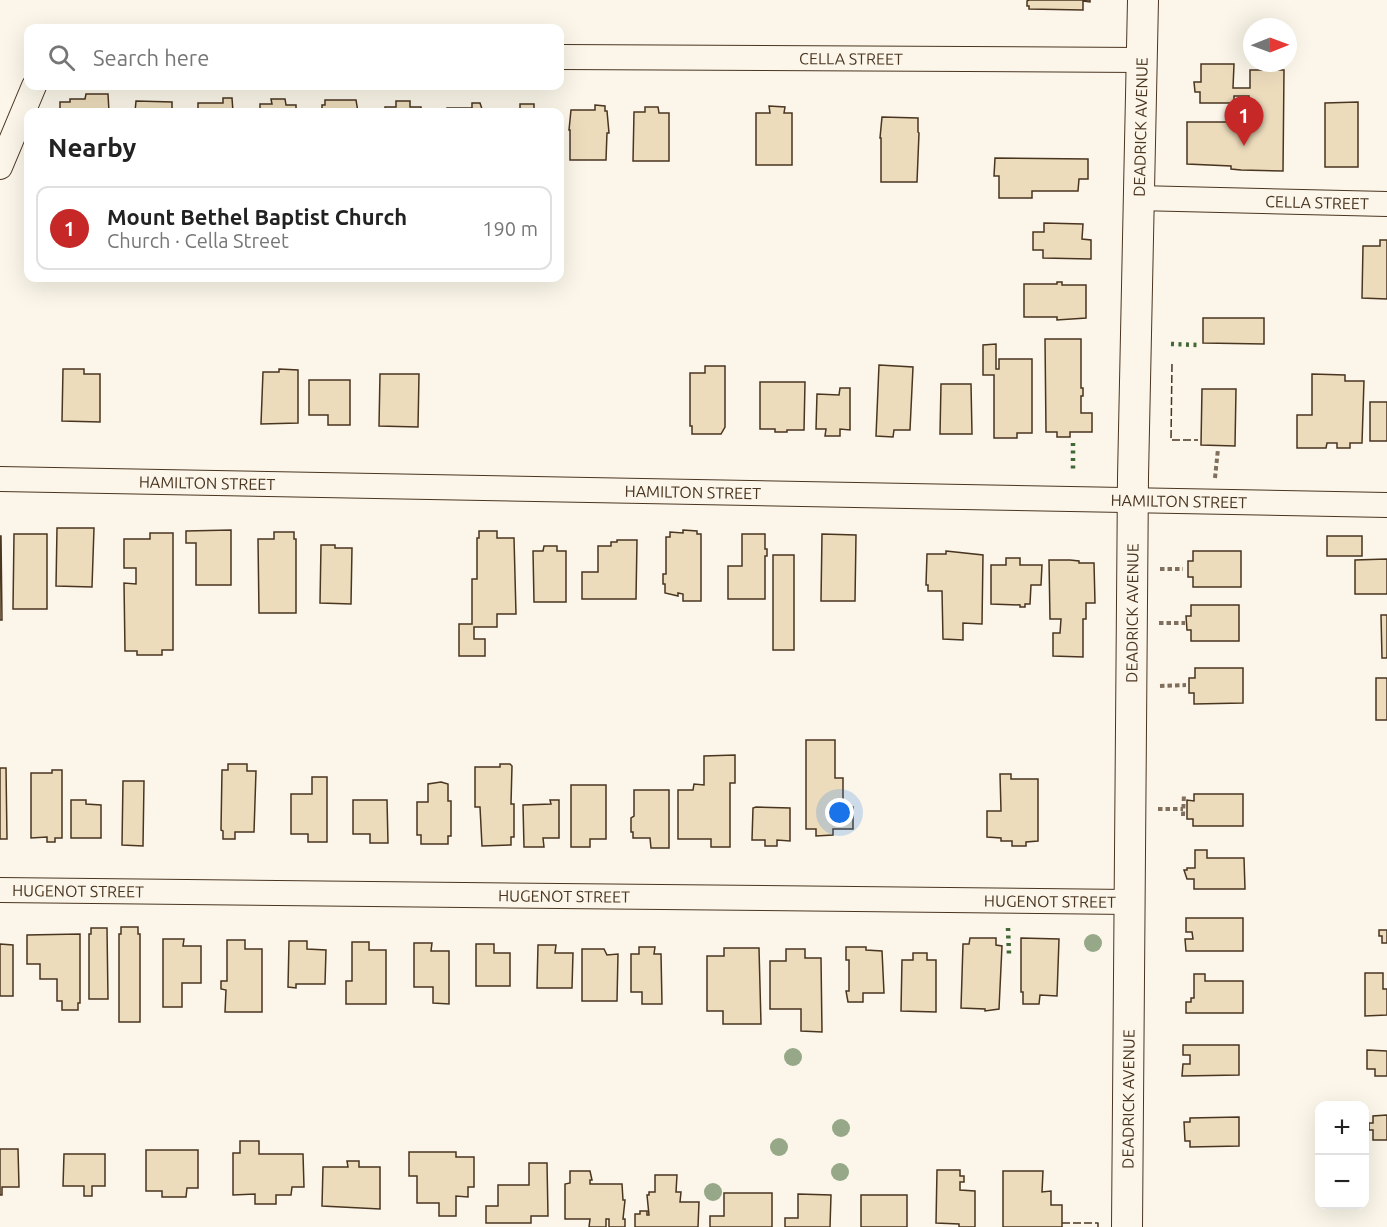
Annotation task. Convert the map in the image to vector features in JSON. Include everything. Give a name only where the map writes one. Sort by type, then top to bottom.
[{"type":"street","name":"DEADRICK AVENUE","points":[[1127,1227],[1133,500],[1137,198],[1143,0]]},
{"type":"street","name":"CELLA STREET","points":[[564,57],[1142,60]]},
{"type":"street","points":[[25,108],[32,90]]},
{"type":"street","points":[[0,167],[24,110]]},
{"type":"street","name":"CELLA STREET","points":[[1137,198],[1387,204]]},
{"type":"street","name":"HAMILTON STREET","points":[[0,479],[1387,505]]},
{"type":"street","name":"HUGENOT STREET","points":[[0,891],[1129,902]]},
{"type":"path","points":[[1214,480],[1218,449]]},
{"type":"path","points":[[1159,569],[1183,569]]},
{"type":"path","points":[[1158,623],[1185,623]]},
{"type":"path","points":[[1158,686],[1186,686]]},
{"type":"path","points":[[1183,816],[1184,794]]},
{"type":"path","points":[[1158,809],[1184,809]]},
{"type":"building","points":[[1029,0],[1090,0],[1090,2],[1083,1],[1083,10],[1029,9],[1027,6]]},
{"type":"building","points":[[1201,64],[1234,64],[1233,88],[1250,88],[1250,72],[1284,72],[1283,171],[1241,170],[1231,169],[1231,166],[1187,164],[1187,122],[1246,122],[1249,96],[1234,96],[1234,103],[1200,103],[1200,92],[1195,92],[1194,82],[1201,82]]},
{"type":"building","points":[[86,94],[108,94],[109,108],[60,108],[60,102],[85,99]]},
{"type":"building","points":[[223,98],[232,98],[233,108],[198,108],[198,103],[223,103]]},
{"type":"building","points":[[271,99],[285,99],[286,105],[296,105],[296,108],[260,108],[260,104],[272,104]]},
{"type":"building","points":[[325,100],[356,100],[357,108],[322,108],[322,105],[325,105]]},
{"type":"building","points":[[136,101],[172,102],[172,108],[135,108]]},
{"type":"building","points":[[396,101],[410,101],[410,107],[421,108],[385,108],[396,107]]},
{"type":"building","points":[[1358,102],[1358,167],[1325,167],[1325,103]]},
{"type":"building","points":[[472,103],[480,103],[482,108],[472,108]]},
{"type":"building","points":[[520,104],[534,104],[534,108],[520,108]]},
{"type":"building","points":[[595,105],[605,106],[605,111],[607,111],[609,133],[607,133],[606,160],[570,160],[571,110],[595,110]]},
{"type":"building","points":[[769,106],[785,107],[784,113],[792,113],[792,165],[756,165],[756,113],[770,113]]},
{"type":"building","points":[[645,107],[658,107],[659,113],[669,113],[669,161],[633,161],[634,112],[645,112]]},
{"type":"building","points":[[882,117],[918,118],[917,182],[881,182]]},
{"type":"building","points":[[995,158],[1088,159],[1088,179],[1079,179],[1078,191],[1032,191],[1032,198],[999,198],[999,176],[994,176]]},
{"type":"building","points":[[1044,223],[1083,224],[1082,239],[1091,240],[1091,259],[1043,258],[1043,250],[1033,250],[1033,232],[1044,232]]},
{"type":"building","points":[[1380,240],[1387,240],[1387,299],[1362,298],[1363,246],[1380,246]]},
{"type":"building","points":[[1057,282],[1062,282],[1062,285],[1086,285],[1086,318],[1057,320],[1057,317],[1024,317],[1024,284],[1057,284]]},
{"type":"building","points":[[1203,318],[1264,318],[1264,344],[1203,343]]},
{"type":"building","points":[[1045,339],[1081,339],[1083,396],[1081,396],[1081,413],[1092,413],[1092,432],[1070,432],[1070,437],[1057,437],[1057,432],[1046,432]]},
{"type":"building","points":[[996,344],[996,369],[999,369],[999,359],[1032,359],[1032,433],[1017,433],[1017,438],[994,438],[994,375],[983,375],[983,345]]},
{"type":"building","points":[[879,365],[913,367],[910,430],[894,430],[893,437],[876,436]]},
{"type":"building","points":[[705,366],[725,366],[725,427],[721,434],[692,434],[692,426],[690,426],[690,373],[705,373]]},
{"type":"building","points":[[63,369],[84,369],[84,374],[100,374],[100,422],[62,421]]},
{"type":"building","points":[[279,369],[298,370],[298,423],[261,424],[263,372],[279,372]]},
{"type":"building","points":[[380,374],[419,374],[418,427],[379,426]]},
{"type":"building","points":[[1312,374],[1345,375],[1345,381],[1364,381],[1362,443],[1350,443],[1350,448],[1337,448],[1337,443],[1327,443],[1326,448],[1297,448],[1297,415],[1312,415]]},
{"type":"building","points":[[309,380],[350,380],[350,425],[328,425],[328,415],[309,415]]},
{"type":"building","points":[[760,382],[805,382],[804,430],[775,432],[775,429],[760,429]]},
{"type":"building","points":[[941,384],[971,384],[972,434],[940,434]]},
{"type":"building","points":[[840,388],[850,388],[850,430],[840,429],[840,436],[825,436],[826,429],[816,429],[817,394],[839,395]]},
{"type":"building","points":[[1202,389],[1236,389],[1235,446],[1201,445]]},
{"type":"building","points":[[1370,402],[1387,402],[1387,441],[1370,441]]},
{"type":"building","points":[[57,528],[94,528],[92,587],[56,586]]},
{"type":"building","points":[[231,530],[231,585],[196,585],[196,543],[186,543],[186,531]]},
{"type":"building","points":[[683,530],[697,531],[697,534],[701,534],[701,601],[683,601],[683,594],[678,593],[678,596],[665,593],[663,574],[666,574],[666,537],[670,537],[670,532],[683,533]]},
{"type":"building","points":[[479,531],[497,531],[497,538],[514,538],[516,614],[497,614],[497,627],[474,627],[474,639],[485,639],[485,656],[459,656],[459,624],[472,624],[472,579],[477,579]]},
{"type":"building","points":[[274,532],[294,532],[294,539],[296,539],[296,613],[259,613],[258,539],[274,539]]},
{"type":"building","points":[[150,533],[173,533],[173,650],[162,650],[162,655],[137,655],[137,651],[125,651],[124,583],[136,584],[136,568],[124,568],[124,539],[150,539]]},
{"type":"building","points":[[14,534],[47,534],[47,609],[13,609]]},
{"type":"building","points":[[742,534],[765,534],[767,556],[765,556],[765,599],[728,599],[728,566],[742,566]]},
{"type":"building","points":[[822,534],[856,535],[855,601],[821,601]]},
{"type":"building","points":[[1,536],[2,620],[0,620]]},
{"type":"building","points":[[1327,536],[1362,536],[1362,556],[1327,556]]},
{"type":"building","points":[[617,540],[637,540],[636,599],[582,599],[582,572],[598,572],[598,546],[611,546],[611,542],[617,542]]},
{"type":"building","points":[[321,545],[352,548],[351,604],[320,603]]},
{"type":"building","points":[[544,546],[557,546],[557,551],[566,551],[566,602],[534,602],[533,551],[543,551]]},
{"type":"building","points":[[946,551],[983,555],[982,624],[963,623],[963,640],[943,639],[942,591],[928,591],[928,585],[926,585],[927,554],[946,554]]},
{"type":"building","points":[[1193,551],[1241,551],[1241,587],[1193,587],[1193,577],[1188,577],[1188,561],[1193,561]]},
{"type":"building","points":[[773,555],[794,555],[794,650],[773,650]]},
{"type":"building","points":[[1006,558],[1020,558],[1020,565],[1042,565],[1041,585],[1031,585],[1030,604],[1025,604],[1025,607],[991,604],[991,565],[1006,565]]},
{"type":"building","points":[[1387,559],[1387,594],[1355,594],[1355,560]]},
{"type":"building","points":[[1049,560],[1094,563],[1095,603],[1086,603],[1086,619],[1083,619],[1083,657],[1053,656],[1053,633],[1060,633],[1061,619],[1050,619]]},
{"type":"building","points":[[1191,605],[1239,605],[1239,641],[1191,641],[1191,630],[1187,630],[1186,616],[1191,616]]},
{"type":"building","points":[[1381,615],[1387,615],[1387,658],[1382,658]]},
{"type":"building","points":[[1195,668],[1243,668],[1243,703],[1194,704],[1194,693],[1189,693],[1189,678],[1195,678]]},
{"type":"building","points":[[1376,678],[1387,678],[1387,720],[1376,720]]},
{"type":"building","points":[[806,740],[835,740],[835,778],[843,778],[843,807],[853,807],[853,829],[833,829],[833,835],[816,836],[816,829],[806,829]]},
{"type":"building","points":[[735,755],[735,783],[730,783],[730,847],[711,847],[711,839],[678,839],[678,790],[693,790],[694,784],[704,785],[704,756]]},
{"type":"building","points":[[228,764],[247,764],[247,771],[256,771],[254,832],[235,832],[235,839],[223,839],[221,830],[222,770],[228,770]]},
{"type":"building","points":[[500,764],[512,766],[511,804],[514,804],[514,837],[511,837],[511,845],[482,846],[480,807],[475,807],[475,767],[500,767]]},
{"type":"building","points":[[0,768],[6,768],[7,839],[0,839]]},
{"type":"building","points":[[52,770],[62,770],[62,838],[55,838],[55,842],[47,842],[47,837],[31,838],[31,773],[52,773]]},
{"type":"building","points":[[1000,774],[1011,774],[1011,779],[1038,779],[1038,841],[1026,842],[1026,846],[1012,846],[1012,841],[987,837],[987,811],[1001,811]]},
{"type":"building","points":[[312,777],[327,777],[327,842],[308,842],[308,834],[291,834],[291,794],[312,794]]},
{"type":"building","points":[[123,781],[144,781],[143,846],[122,845]]},
{"type":"building","points":[[441,782],[448,784],[448,801],[451,801],[451,836],[448,836],[448,844],[421,844],[421,835],[417,835],[417,802],[428,802],[428,784]]},
{"type":"building","points":[[571,785],[606,785],[606,839],[590,839],[590,847],[571,847]]},
{"type":"building","points":[[634,790],[669,790],[669,848],[651,848],[650,838],[633,838],[631,818],[634,816]]},
{"type":"building","points":[[1194,794],[1243,794],[1243,826],[1193,826],[1193,819],[1187,819],[1187,800],[1194,801]]},
{"type":"building","points":[[71,800],[86,800],[86,804],[101,805],[101,838],[71,838]]},
{"type":"building","points":[[353,800],[387,800],[388,843],[370,843],[370,834],[353,834]]},
{"type":"building","points":[[550,800],[559,800],[559,838],[543,838],[544,847],[524,847],[523,805],[551,804]]},
{"type":"building","points":[[753,808],[790,808],[790,841],[777,840],[777,846],[765,846],[765,840],[752,840]]},
{"type":"building","points":[[1195,850],[1207,850],[1207,858],[1244,858],[1245,889],[1194,889],[1194,879],[1187,879],[1184,870],[1195,868]]},
{"type":"building","points":[[1186,918],[1243,918],[1243,951],[1186,951],[1185,939],[1193,939],[1192,932],[1186,932]]},
{"type":"building","points":[[121,927],[138,927],[138,934],[140,934],[140,1022],[119,1022],[119,934],[121,934]]},
{"type":"building","points":[[91,928],[107,928],[108,999],[89,999],[89,934],[91,934]]},
{"type":"building","points":[[1379,930],[1387,930],[1387,943],[1382,943]]},
{"type":"building","points":[[80,934],[80,1003],[78,1003],[78,1010],[62,1010],[62,1001],[57,1001],[57,979],[40,979],[40,964],[27,964],[27,935]]},
{"type":"building","points":[[970,938],[996,938],[996,945],[1002,946],[999,1009],[985,1011],[985,1009],[961,1008],[963,944],[969,944]]},
{"type":"building","points":[[1021,938],[1059,939],[1057,996],[1040,995],[1039,1004],[1023,1004]]},
{"type":"building","points":[[163,939],[184,939],[183,946],[201,946],[201,983],[182,983],[182,1007],[163,1007]]},
{"type":"building","points":[[227,940],[245,940],[245,949],[262,949],[262,1012],[225,1012],[226,990],[221,989],[221,981],[227,981]]},
{"type":"building","points":[[289,941],[307,941],[307,949],[326,950],[325,984],[296,984],[296,988],[288,987]]},
{"type":"building","points":[[352,942],[369,942],[369,950],[386,950],[386,1004],[346,1004],[346,981],[352,981]]},
{"type":"building","points":[[414,943],[432,943],[431,951],[449,951],[449,1004],[433,1003],[433,987],[414,987]]},
{"type":"building","points":[[0,944],[13,945],[13,996],[0,996]]},
{"type":"building","points":[[476,944],[494,944],[494,953],[510,953],[510,986],[476,986]]},
{"type":"building","points":[[538,945],[556,945],[555,953],[573,953],[572,988],[537,988]]},
{"type":"building","points":[[639,947],[655,947],[654,954],[661,954],[662,1004],[642,1004],[642,992],[631,992],[631,954],[639,954]]},
{"type":"building","points":[[846,947],[866,947],[866,950],[882,951],[884,993],[863,993],[863,1002],[848,1002],[846,991],[849,991],[849,960],[846,960]]},
{"type":"building","points":[[724,948],[759,948],[761,1024],[723,1024],[723,1011],[707,1011],[707,956],[724,956]]},
{"type":"building","points":[[582,949],[604,949],[607,955],[618,954],[617,1001],[582,1001]]},
{"type":"building","points":[[786,949],[805,949],[805,958],[821,958],[822,1032],[801,1031],[801,1009],[770,1009],[770,961],[786,961]]},
{"type":"building","points":[[913,953],[927,953],[927,960],[936,960],[936,1012],[901,1011],[902,960],[913,960]]},
{"type":"building","points":[[1365,973],[1383,973],[1383,989],[1387,989],[1387,1015],[1365,1016]]},
{"type":"building","points":[[1194,974],[1205,974],[1205,981],[1243,981],[1243,1013],[1186,1013],[1186,1002],[1191,1002],[1191,998],[1194,998]]},
{"type":"building","points":[[1183,1045],[1239,1045],[1239,1075],[1182,1076],[1183,1064],[1190,1064],[1190,1055],[1183,1055]]},
{"type":"building","points":[[1367,1050],[1387,1051],[1387,1076],[1375,1076],[1375,1069],[1367,1069]]},
{"type":"building","points":[[1387,1115],[1387,1140],[1373,1140],[1373,1130],[1369,1130],[1369,1123],[1373,1123],[1373,1116]]},
{"type":"building","points":[[1239,1117],[1239,1146],[1190,1147],[1190,1141],[1185,1141],[1184,1122],[1190,1122],[1190,1118]]},
{"type":"building","points":[[240,1141],[259,1141],[259,1154],[303,1154],[304,1187],[292,1187],[291,1195],[276,1195],[276,1204],[255,1204],[255,1194],[233,1195],[233,1153],[240,1153]]},
{"type":"building","points":[[0,1149],[18,1149],[19,1187],[2,1187],[2,1195],[0,1195]]},
{"type":"building","points":[[146,1150],[198,1150],[198,1188],[187,1188],[186,1197],[162,1197],[162,1191],[146,1191]]},
{"type":"building","points":[[409,1152],[456,1152],[456,1157],[474,1157],[474,1187],[468,1187],[468,1197],[456,1196],[456,1216],[439,1216],[439,1203],[417,1203],[417,1176],[409,1176]]},
{"type":"building","points":[[64,1154],[105,1154],[105,1186],[92,1186],[92,1196],[84,1196],[84,1186],[63,1186]]},
{"type":"building","points":[[347,1161],[359,1161],[359,1167],[380,1167],[380,1209],[322,1206],[323,1167],[348,1167]]},
{"type":"building","points":[[529,1163],[547,1163],[548,1216],[531,1216],[531,1223],[486,1223],[486,1206],[498,1206],[498,1185],[529,1185]]},
{"type":"building","points":[[937,1170],[960,1170],[960,1176],[964,1176],[964,1182],[960,1182],[960,1190],[975,1191],[975,1227],[936,1223]]},
{"type":"building","points":[[570,1171],[590,1171],[592,1180],[590,1184],[622,1184],[623,1200],[625,1200],[623,1219],[625,1219],[625,1227],[609,1227],[609,1219],[606,1219],[606,1227],[589,1227],[590,1219],[565,1219],[565,1184],[570,1183]]},
{"type":"building","points":[[1003,1171],[1043,1171],[1042,1192],[1051,1191],[1051,1205],[1062,1205],[1062,1227],[1003,1227]]},
{"type":"building","points":[[655,1175],[677,1175],[676,1192],[681,1192],[680,1202],[699,1202],[698,1227],[635,1227],[635,1214],[647,1211],[649,1215],[647,1195],[649,1192],[655,1192]]},
{"type":"building","points":[[724,1193],[772,1193],[772,1227],[710,1227],[710,1216],[724,1216]]},
{"type":"building","points":[[798,1194],[831,1195],[830,1227],[785,1227],[785,1218],[798,1218]]},
{"type":"building","points":[[861,1195],[907,1195],[907,1227],[861,1227]]},
{"type":"hedge","points":[[1171,344],[1199,345]]},
{"type":"hedge","points":[[1073,443],[1073,473]]},
{"type":"hedge","points":[[1008,928],[1009,954]]},
{"type":"fence","points":[[1172,364],[1171,440],[1198,440]]},
{"type":"fence","points":[[1062,1223],[1098,1223],[1098,1227]]},
{"type":"place","name":"Mount Bethel Baptist Church","points":[[1244,146]]}]
